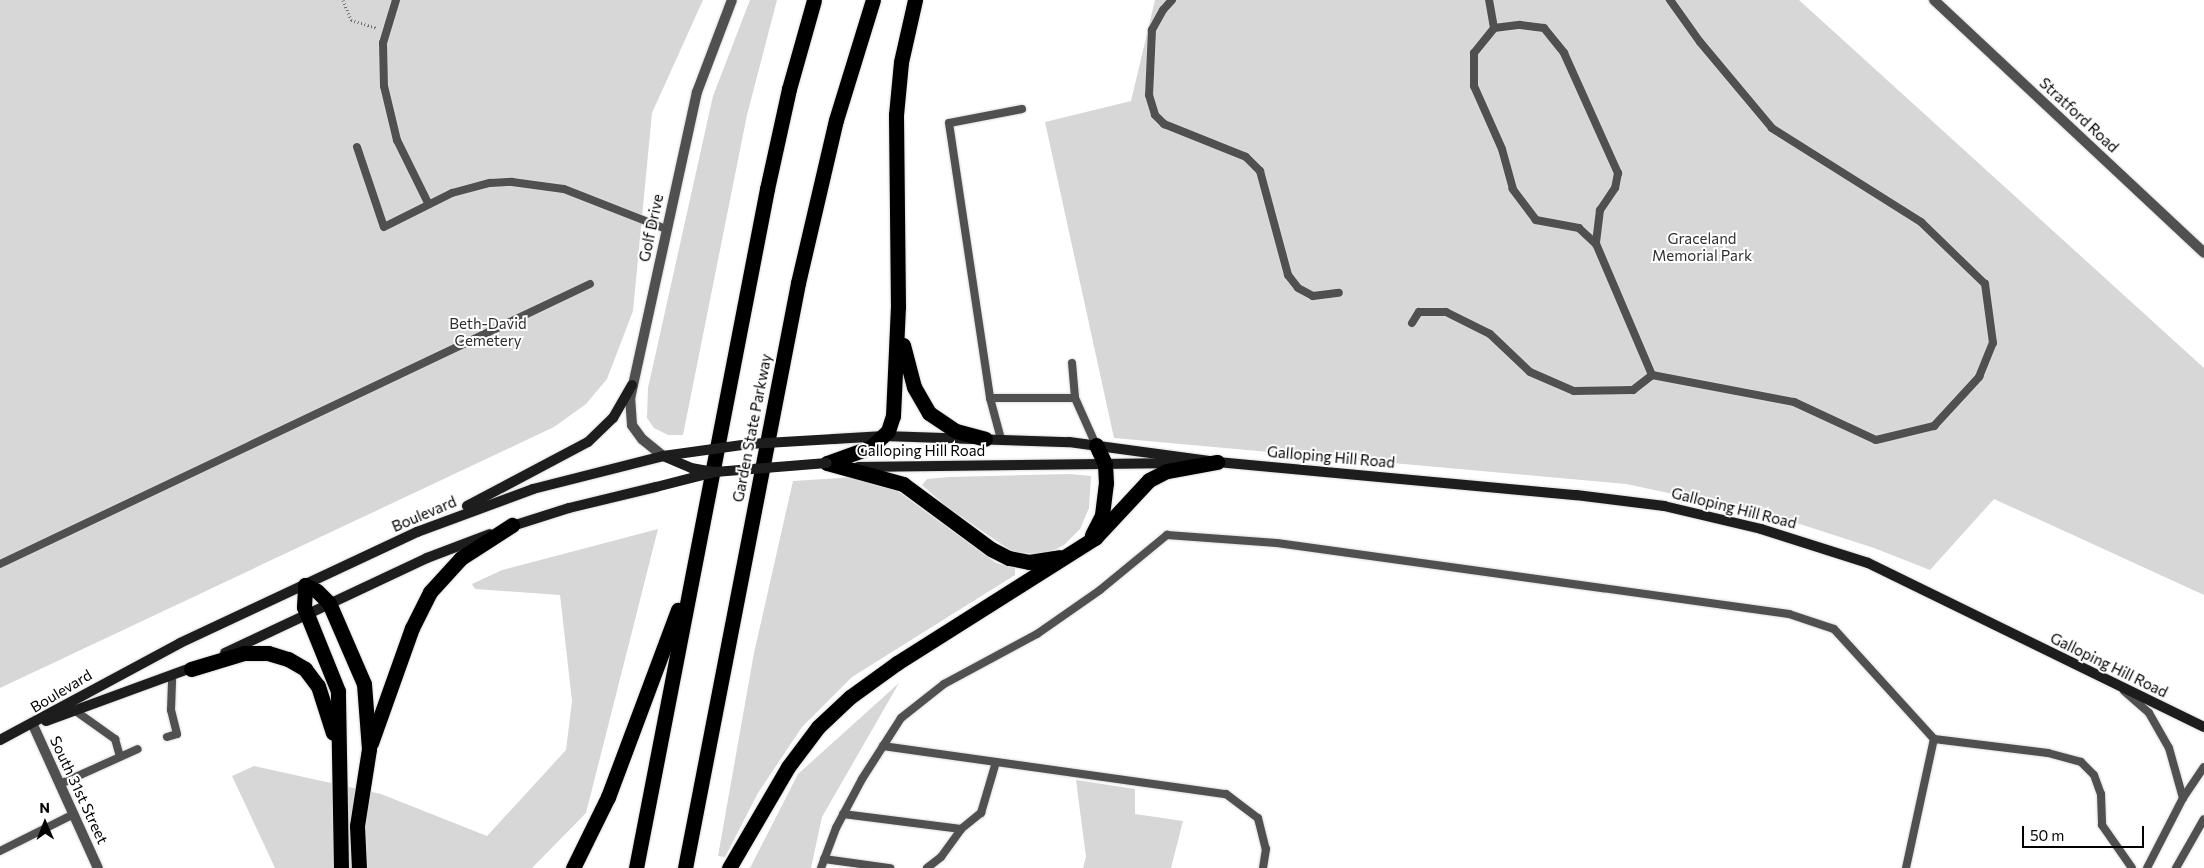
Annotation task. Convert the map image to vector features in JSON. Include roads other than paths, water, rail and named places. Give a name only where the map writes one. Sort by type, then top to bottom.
[{"type":"highway","name":"Garden State Parkway","points":[[636,868],[772,164],[814,0]]},
{"type":"highway","name":"Garden State Parkway","points":[[685,868],[800,274],[836,120],[873,0]]},
{"type":"highway","points":[[827,463],[871,447],[884,436],[892,424],[895,409],[898,307],[896,114],[902,54],[915,0]]},
{"type":"highway","points":[[898,307],[907,365],[923,405],[946,426],[985,439]]},
{"type":"highway","points":[[1084,546],[1102,515],[1106,483],[1104,464],[1096,444]]},
{"type":"highway","points":[[729,868],[788,767],[839,706],[885,670],[1084,546],[1106,529],[1149,480],[1167,471],[1217,462]]},
{"type":"highway","points":[[827,463],[903,484],[992,549],[1009,558],[1029,562],[1069,556]]},
{"type":"highway","points":[[359,868],[357,826],[369,750],[412,628],[430,592],[461,558],[512,526]]},
{"type":"highway","points":[[573,868],[619,769],[696,552]]},
{"type":"highway","points":[[305,584],[317,591],[329,604],[364,684],[369,750]]},
{"type":"highway","points":[[305,584],[307,614],[338,691],[341,868]]},
{"type":"highway","points":[[191,669],[229,656],[257,652],[279,656],[305,669],[318,686],[326,705],[338,772]]},
{"type":"main road","points":[[417,532],[588,442],[613,418],[632,385]]},
{"type":"main road","name":"Galloping Hill Road","points":[[662,456],[749,444],[884,436],[1001,439],[1096,444],[1217,462],[1576,495],[1664,506],[1713,516],[1868,563],[1958,604],[2123,690],[2204,727]]},
{"type":"main road","points":[[662,456],[691,468],[715,472]]},
{"type":"main road","name":"Boulevard","points":[[33,725],[180,643],[417,532],[533,489],[662,456]]},
{"type":"main road","name":"Galloping Hill Road","points":[[656,487],[715,472],[827,463],[865,468],[1217,462]]},
{"type":"main road","name":"Boulevard","points":[[33,725],[77,712],[191,669],[427,558],[512,526],[656,487]]},
{"type":"main road","points":[[0,740],[33,725]]},
{"type":"street","name":"Golf Drive","points":[[662,456],[642,439],[632,425],[629,409],[632,385],[697,92],[732,0]]},
{"type":"street","name":"Stratford Road","points":[[1934,0],[2204,252]]},
{"type":"street","name":"South 31st Street","points":[[33,725],[98,868]]},
{"type":"lane","points":[[396,0],[385,30],[382,68],[390,117],[403,154],[428,203]]},
{"type":"lane","points":[[1172,0],[1162,10],[1152,30],[1150,95],[1155,115],[1164,124],[1246,157],[1260,171],[1270,196],[1288,274],[1298,288],[1313,296],[1339,293]]},
{"type":"lane","points":[[1489,0],[1494,28]]},
{"type":"lane","points":[[1412,324],[1419,312],[1446,312],[1490,334],[1530,372],[1574,391],[1633,390],[1652,375],[1794,402],[1876,440],[1934,426],[1979,377],[1993,343],[1984,284],[1922,222],[1772,128],[1700,42],[1670,0]]},
{"type":"lane","points":[[1596,244],[1600,210],[1615,188],[1618,173],[1564,53],[1544,28],[1520,25],[1494,28],[1474,52],[1474,86],[1502,149],[1513,189],[1536,220],[1579,228],[1596,244],[1652,375]]},
{"type":"lane","points":[[1001,439],[990,398],[949,123],[1022,109]]},
{"type":"lane","points":[[357,147],[384,227],[428,203],[490,183],[538,184],[579,194],[666,229]]},
{"type":"lane","points":[[0,564],[590,284]]},
{"type":"lane","points":[[1072,363],[1075,398],[1096,444]]},
{"type":"lane","points":[[990,398],[1075,398]]},
{"type":"lane","points":[[821,868],[843,814],[883,746],[902,718],[944,684],[1037,634],[1100,590],[1167,535],[1277,543],[1789,614],[1834,629],[1934,739],[2048,753],[2081,762],[2094,775],[2101,794],[2102,825],[2132,868]]},
{"type":"lane","points":[[166,737],[177,734],[171,710],[172,676]]},
{"type":"lane","points":[[2123,690],[2149,713],[2169,748],[2183,798]]},
{"type":"lane","points":[[77,712],[115,739],[120,756]]},
{"type":"lane","points":[[1906,868],[1934,739]]},
{"type":"lane","points":[[883,746],[1226,794],[1258,818],[1266,849],[1263,868]]},
{"type":"lane","points":[[60,784],[138,749]]},
{"type":"lane","points":[[926,868],[941,857],[961,829],[981,812],[996,762]]},
{"type":"lane","points":[[2147,868],[2183,798],[2204,767]]},
{"type":"lane","points":[[0,851],[74,814]]},
{"type":"lane","points":[[843,814],[961,829]]},
{"type":"lane","points":[[2176,868],[2204,818]]},
{"type":"lane","points":[[824,859],[890,868]]},
{"type":"park label","name":"Graceland Memorial Park","points":[[1702,246]]},
{"type":"park label","name":"Beth-David Cemetery","points":[[488,332]]}]
